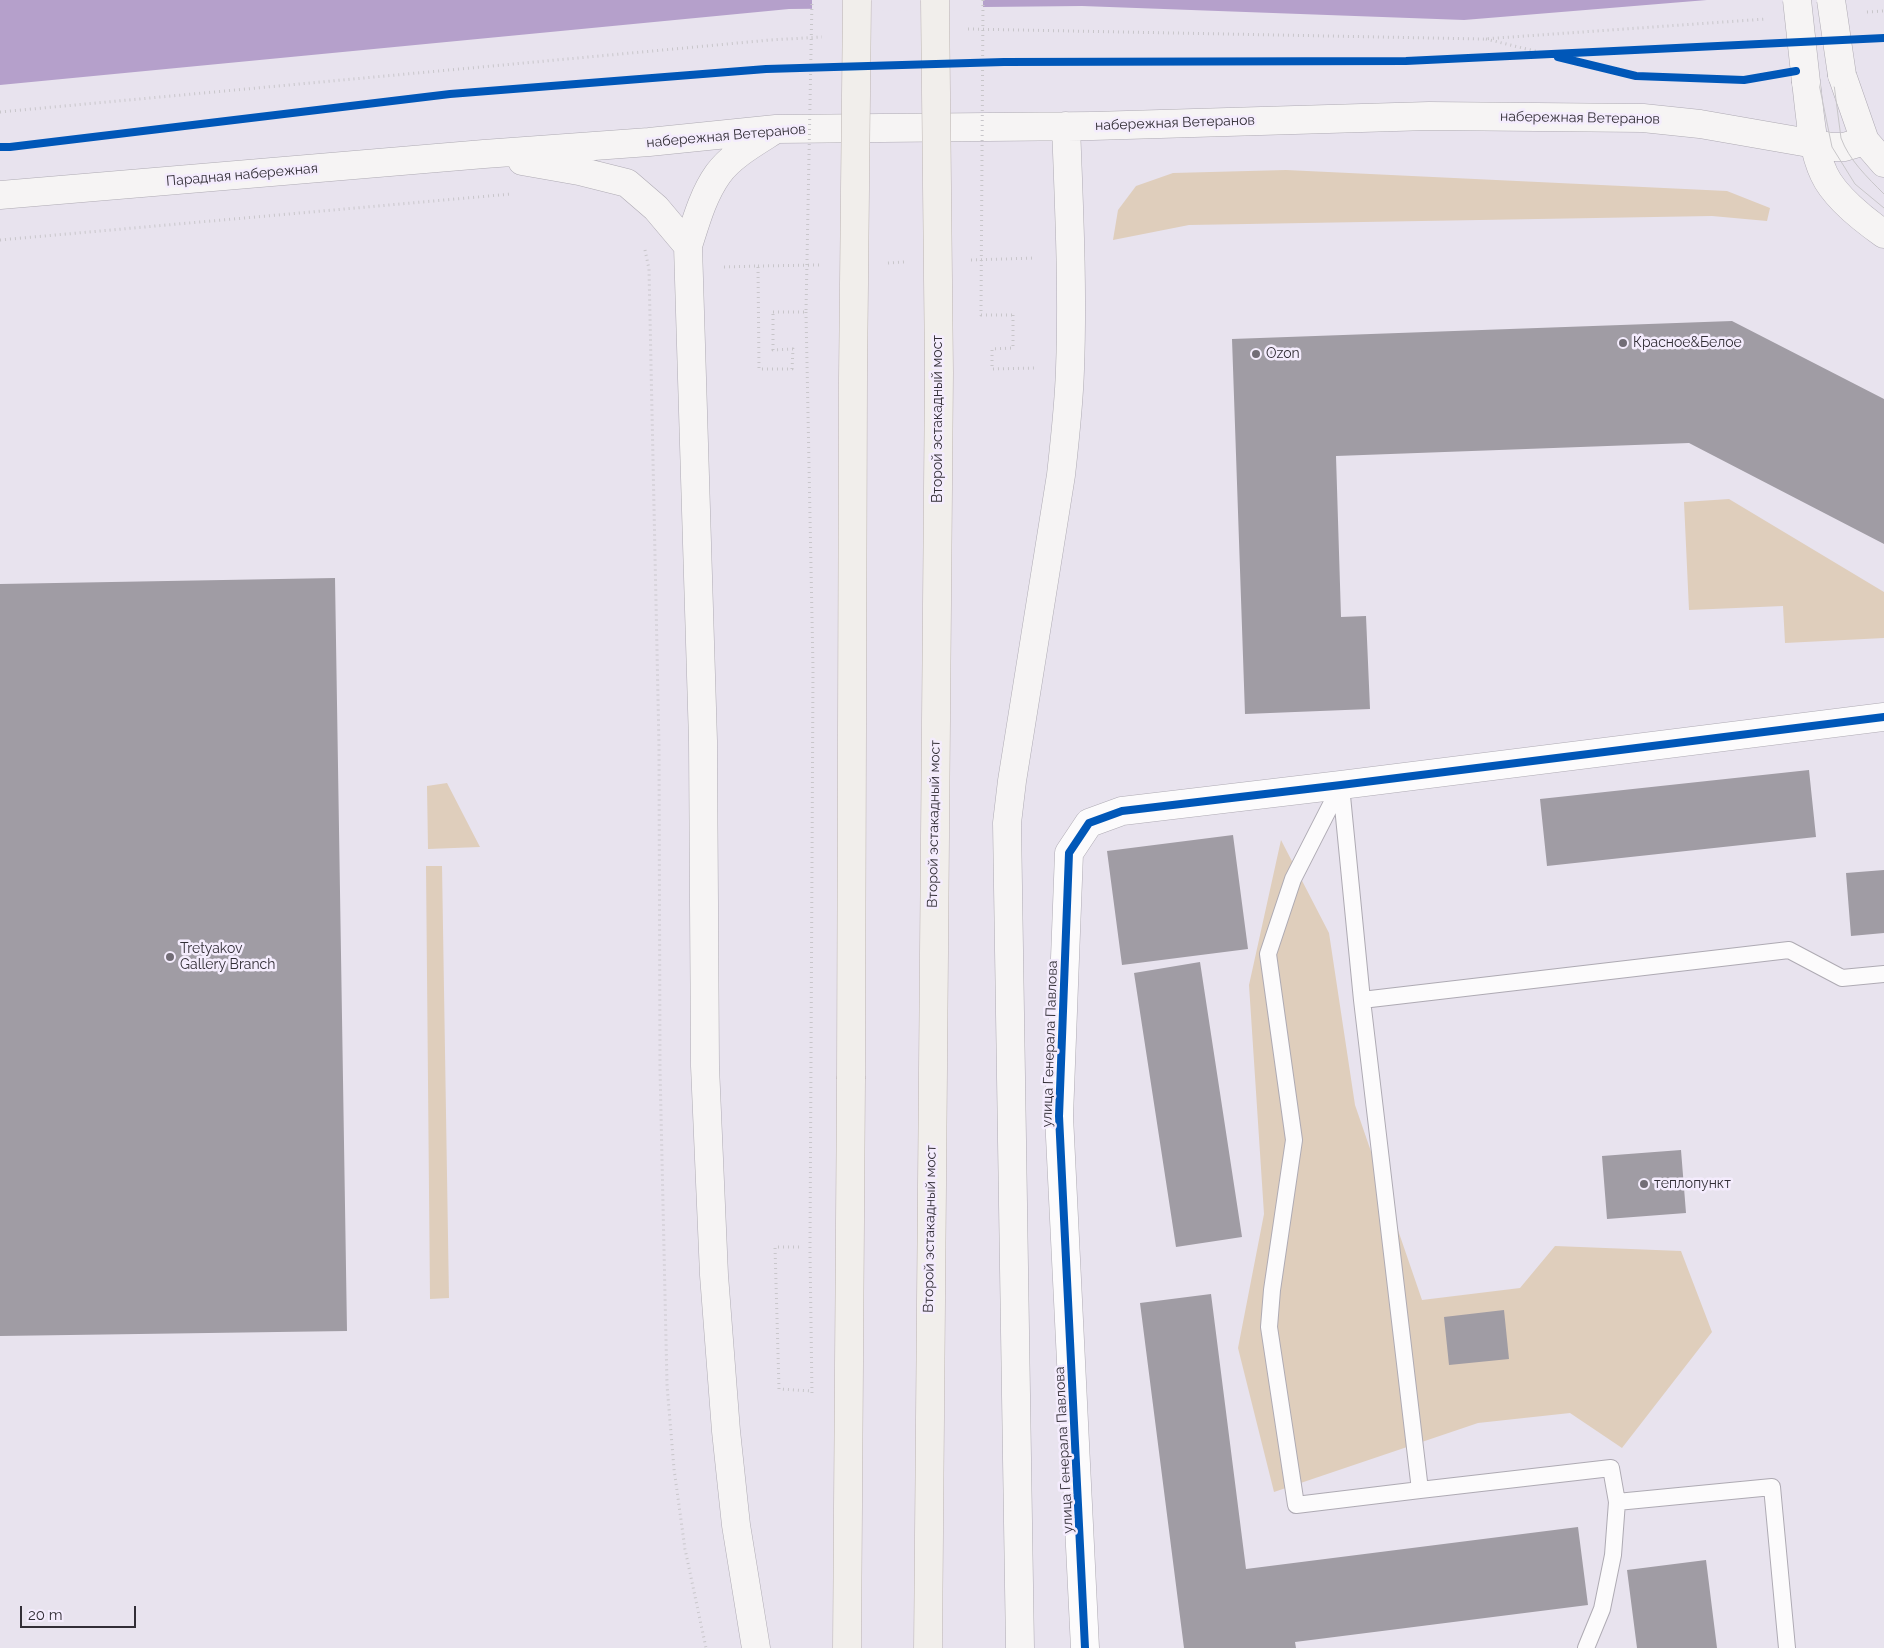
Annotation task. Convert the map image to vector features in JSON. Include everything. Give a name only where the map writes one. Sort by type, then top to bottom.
[{"type":"main road","points":[[848,1648],[853,378],[857,0]]},
{"type":"main road","name":"Второй эстакадный мост","points":[[928,1648],[939,382],[935,0]]},
{"type":"main road","points":[[1797,0],[1815,144],[1824,174],[1838,193],[1858,214],[1884,234]]},
{"type":"main road","points":[[1831,0],[1842,75],[1865,141],[1884,162]]},
{"type":"main road","name":"набережная Ветеранов","points":[[484,154],[649,142],[776,129],[1066,126],[1429,116],[1643,118],[1700,124],[1832,147],[1844,147],[1865,141]]},
{"type":"main road","points":[[1020,1648],[1007,823],[1012,780],[1062,475],[1070,368],[1070,242],[1066,126]]},
{"type":"main road","points":[[756,1648],[736,1525],[726,1430],[714,1276],[706,1066],[703,741],[689,257],[702,202],[718,173],[742,152],[776,129]]},
{"type":"main road","points":[[484,154],[579,171],[626,183],[656,208],[689,257]]},
{"type":"main road","name":"Парадная набережная","points":[[0,195],[484,154]]},
{"type":"street","name":"улица Генерала Павлова","points":[[1085,1648],[1059,1116],[1069,853],[1089,823],[1122,811],[1341,786],[1884,716]]},
{"type":"lane","points":[[1341,786],[1362,1000],[1420,1490]]},
{"type":"lane","points":[[1341,786],[1294,879],[1268,954],[1294,1140],[1272,1290],[1269,1327],[1296,1505],[1611,1468],[1617,1502],[1613,1555],[1602,1609],[1586,1648]]},
{"type":"lane","points":[[1362,1000],[1789,950],[1842,978],[1884,974]]},
{"type":"lane","points":[[1617,1502],[1772,1487],[1787,1648]]},
{"type":"path","points":[[812,0],[806,312],[813,669],[810,1251],[812,1399]]},
{"type":"path","points":[[983,0],[981,316],[1013,315],[1013,348],[992,349],[992,369]]},
{"type":"path","points":[[1483,39],[1636,76],[1744,80],[1778,74]]},
{"type":"path","points":[[1513,55],[1573,52]]},
{"type":"path","points":[[974,63],[994,62]]},
{"type":"path","points":[[806,68],[816,67]]},
{"type":"path","points":[[0,240],[518,194]]},
{"type":"path","points":[[645,245],[649,269],[658,736],[660,1069],[667,1394],[674,1469],[685,1549],[706,1648]]},
{"type":"path","points":[[649,269],[689,257],[758,266],[827,264]]},
{"type":"path","points":[[966,260],[1035,258]]},
{"type":"path","points":[[887,263],[906,262]]},
{"type":"path","points":[[758,266],[759,369],[792,369],[793,349],[773,350],[773,312],[806,312]]},
{"type":"path","points":[[799,1247],[775,1247],[779,1389],[812,1391]]},
{"type":"shaded area","points":[[0,0],[1707,0],[1464,20],[1082,6],[789,9],[0,85]]},
{"type":"shaded area","points":[[1286,170],[1727,191],[1770,208],[1767,221],[1712,216],[1189,225],[1113,240],[1118,210],[1136,186],[1173,173]]},
{"type":"shaded area","points":[[1729,499],[1884,592],[1884,638],[1785,643],[1783,606],[1689,610],[1684,502]]},
{"type":"shaded area","points":[[447,783],[480,847],[428,849],[427,786]]},
{"type":"shaded area","points":[[1281,840],[1329,933],[1355,1105],[1422,1300],[1520,1288],[1555,1246],[1681,1251],[1712,1332],[1622,1448],[1570,1413],[1478,1423],[1274,1492],[1238,1348],[1264,1214],[1249,985]]},
{"type":"shaded area","points":[[426,866],[442,866],[449,1298],[430,1299]]},
{"type":"pier","points":[[812,0],[983,0],[983,10],[812,11]]},
{"type":"building","points":[[1732,321],[1884,399],[1884,544],[1689,443],[1336,456],[1341,617],[1366,616],[1370,709],[1245,714],[1232,339]]},
{"type":"building","name":"Tretyakov Gallery Branch","points":[[335,578],[347,1331],[0,1336],[0,584]]},
{"type":"building","points":[[1809,770],[1816,837],[1547,866],[1540,799]]},
{"type":"building","points":[[1233,835],[1248,949],[1122,965],[1107,851]]},
{"type":"building","points":[[1884,870],[1884,933],[1851,936],[1846,873]]},
{"type":"building","points":[[1200,962],[1242,1237],[1176,1247],[1134,973]]},
{"type":"building","name":"теплопункт","points":[[1681,1150],[1686,1213],[1607,1219],[1602,1156]]},
{"type":"building","points":[[1211,1294],[1246,1569],[1578,1527],[1588,1605],[1295,1642],[1296,1648],[1184,1648],[1140,1303]]},
{"type":"building","points":[[1504,1310],[1509,1359],[1449,1365],[1444,1317]]},
{"type":"building","points":[[1706,1560],[1717,1648],[1637,1648],[1627,1570]]},
{"type":"tram line","points":[[1809,0],[1818,79],[1832,147],[1855,184],[1884,208]]},
{"type":"tram line","points":[[1823,0],[1841,138],[1854,161],[1884,194]]},
{"type":"cycle path","points":[[0,147],[450,94],[766,69],[1004,62],[1406,61],[1884,38]]},
{"type":"cycle path","points":[[1558,57],[1636,76],[1744,80],[1796,71]]},
{"type":"cycle path","points":[[1085,1648],[1059,1116],[1069,853],[1089,823],[1122,811],[1884,717]]},
{"type":"place","name":"Красное&Белое","points":[[1623,343]]},
{"type":"place","name":"Ozon","points":[[1256,354]]},
{"type":"place","name":"Tretyakov Gallery Branch","points":[[170,957]]},
{"type":"place","name":"теплопункт","points":[[1644,1184]]}]
